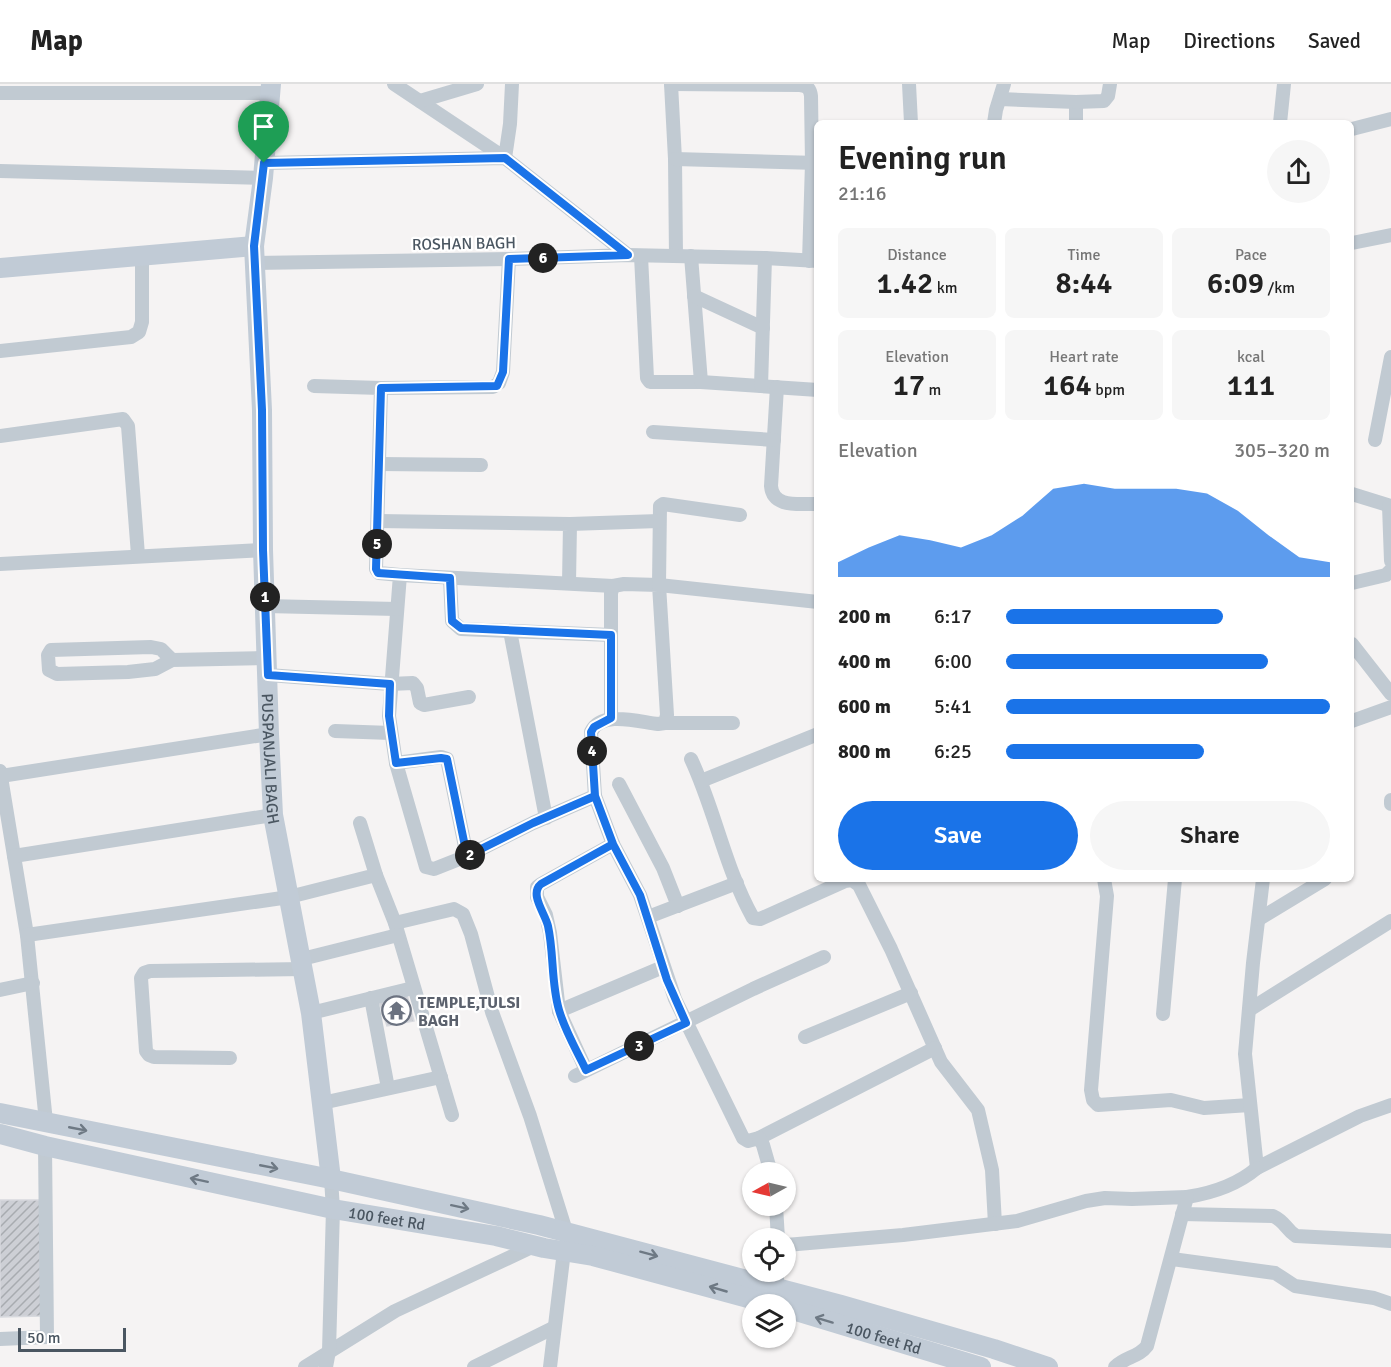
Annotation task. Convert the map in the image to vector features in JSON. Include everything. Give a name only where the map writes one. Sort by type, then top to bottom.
[{"type":"main road","name":"PUSPANJALI BAGH","points":[[271,88],[254,255],[262,410],[263,550],[273,815],[311,1013],[331,1179]]},
{"type":"main road","points":[[0,268],[142,256],[254,255]]},
{"type":"main road","points":[[0,1113],[331,1179],[566,1231],[984,1346],[1048,1367]]},
{"type":"main road","name":"100 feet Rd","points":[[0,1134],[45,1146],[333,1209],[496,1236],[534,1246],[776,1288]]},
{"type":"main road","name":"100 feet Rd","points":[[796,1311],[981,1367]]},
{"type":"street","points":[[394,84],[505,158],[635,255],[647,381],[701,382],[814,390]]},
{"type":"street","points":[[420,101],[477,84]]},
{"type":"street","points":[[505,158],[512,84]]},
{"type":"street","points":[[676,256],[675,159],[671,84],[806,86],[811,96],[814,146]]},
{"type":"street","points":[[909,84],[911,120]]},
{"type":"street","points":[[994,120],[1004,84]]},
{"type":"street","points":[[1000,99],[1076,102],[1104,100],[1108,96],[1110,84]]},
{"type":"street","points":[[1280,120],[1284,84]]},
{"type":"street","points":[[0,93],[271,88]]},
{"type":"street","points":[[1076,102],[1076,120]]},
{"type":"street","points":[[1354,128],[1391,119]]},
{"type":"street","points":[[0,171],[264,171],[505,158]]},
{"type":"street","points":[[675,159],[814,163]]},
{"type":"street","points":[[813,261],[814,212]]},
{"type":"street","points":[[1354,243],[1391,235]]},
{"type":"street","name":"ROSHAN BAGH","points":[[254,255],[509,259],[635,255],[813,261]]},
{"type":"street","points":[[0,351],[131,337],[139,333],[142,322],[142,256]]},
{"type":"street","points":[[691,256],[701,382]]},
{"type":"street","points":[[761,386],[765,258]]},
{"type":"street","points":[[314,386],[381,388],[497,386],[503,372],[509,259]]},
{"type":"street","points":[[694,296],[763,328]]},
{"type":"street","points":[[1375,440],[1391,357]]},
{"type":"street","points":[[777,387],[771,486],[775,499],[784,503],[814,504]]},
{"type":"street","points":[[381,388],[377,572],[614,586],[660,585],[814,602]]},
{"type":"street","points":[[0,436],[123,419],[128,426],[138,555]]},
{"type":"street","points":[[653,432],[774,440]]},
{"type":"street","points":[[379,464],[481,465]]},
{"type":"street","points":[[1354,495],[1390,506],[1391,561]]},
{"type":"street","points":[[665,723],[667,715],[660,585],[659,507],[663,504],[740,515]]},
{"type":"street","points":[[378,520],[570,524],[659,522]]},
{"type":"street","points":[[568,583],[570,524]]},
{"type":"street","points":[[0,564],[263,550]]},
{"type":"street","points":[[1354,583],[1386,575],[1391,570]]},
{"type":"street","points":[[399,575],[390,684],[391,733],[396,763],[426,867],[434,869],[467,856],[595,796]]},
{"type":"street","points":[[450,578],[452,621],[461,628],[611,635]]},
{"type":"street","points":[[611,718],[611,635],[614,586]]},
{"type":"street","points":[[265,606],[397,609]]},
{"type":"street","points":[[510,631],[546,818]]},
{"type":"street","points":[[172,660],[161,649],[151,647],[51,650],[48,655],[49,670],[57,674],[155,669],[172,660],[267,667],[390,684],[413,683],[417,688],[420,703],[424,705],[469,697]]},
{"type":"street","points":[[1354,648],[1391,694]]},
{"type":"street","points":[[1354,720],[1391,706]]},
{"type":"street","points":[[733,723],[665,723],[611,718],[594,727],[591,732],[595,796],[613,844],[640,895],[663,967],[686,1023],[743,1138],[748,1141],[759,1138],[935,1048]]},
{"type":"street","points":[[335,731],[391,733]]},
{"type":"street","points":[[46,1122],[27,935],[0,773],[269,734]]},
{"type":"street","points":[[701,781],[814,736]]},
{"type":"street","points":[[396,763],[447,759],[467,856]]},
{"type":"street","points":[[691,759],[737,884],[752,916],[757,920],[843,882]]},
{"type":"street","points":[[619,784],[663,868],[678,906]]},
{"type":"street","points":[[14,856],[273,815]]},
{"type":"street","points":[[360,824],[376,875],[397,929],[452,1114]]},
{"type":"street","points":[[613,844],[537,887],[537,897],[546,915],[550,933],[559,1011],[581,1073],[824,957]]},
{"type":"street","points":[[27,935],[289,897],[376,875]]},
{"type":"street","points":[[858,882],[945,1067],[978,1110],[992,1170],[995,1224]]},
{"type":"street","points":[[1105,882],[1107,896],[1091,1090],[1093,1100],[1098,1105],[1171,1100],[1204,1108],[1250,1105]]},
{"type":"street","points":[[1163,1014],[1175,882]]},
{"type":"street","points":[[1257,1168],[1245,1054],[1263,882]]},
{"type":"street","points":[[1259,919],[1320,882]]},
{"type":"street","points":[[648,917],[737,884]]},
{"type":"street","points":[[230,1058],[154,1058],[149,1055],[146,1051],[141,978],[144,973],[303,964],[454,909],[463,914],[471,934],[492,1012],[530,1116],[566,1231]]},
{"type":"street","points":[[1249,1010],[1391,921]]},
{"type":"street","points":[[559,1011],[663,967]]},
{"type":"street","points":[[0,990],[33,983]]},
{"type":"street","points":[[311,1013],[413,988]]},
{"type":"street","points":[[805,1037],[911,993]]},
{"type":"street","points":[[371,998],[388,1088]]},
{"type":"street","points":[[322,1103],[441,1077]]},
{"type":"street","points":[[796,1244],[903,1235],[1017,1221],[1086,1201],[1105,1198],[1132,1200],[1200,1195],[1242,1180],[1257,1168],[1360,1116],[1391,1105]]},
{"type":"street","points":[[759,1138],[768,1162]]},
{"type":"street","points":[[0,1339],[47,1337],[45,1146]]},
{"type":"street","points":[[326,1367],[333,1209],[331,1179]]},
{"type":"street","points":[[1115,1367],[1122,1360],[1142,1353],[1148,1346],[1187,1197]]},
{"type":"street","points":[[1182,1214],[1273,1216],[1283,1221],[1290,1232],[1296,1236],[1391,1241]]},
{"type":"street","points":[[305,1367],[395,1311],[534,1246]]},
{"type":"street","points":[[550,1367],[564,1251]]},
{"type":"street","points":[[1172,1258],[1275,1273],[1295,1286],[1374,1298],[1391,1304]]},
{"type":"street","points":[[474,1367],[554,1328]]},
{"type":"building","name":"TEMPLE,TULSI BAGH","points":[[407,995],[414,1021],[387,1026],[379,1002]]},
{"type":"building","points":[[0,1200],[40,1200],[41,1316],[0,1317]]},
{"type":"place","name":"TEMPLE,TULSI BAGH","points":[[397,1011]]},
{"type":"route","points":[[264,163],[254,246],[262,410],[263,550],[268,675],[390,684],[389,716],[396,763],[447,759],[467,856],[533,823],[595,796],[613,844],[640,895],[667,980],[686,1023],[586,1070],[559,1011],[550,933],[546,915],[536,892],[537,887],[541,884],[613,844],[595,796],[591,732],[594,727],[611,718],[611,635],[461,628],[452,621],[450,578],[378,573],[376,569],[381,388],[497,386],[503,372],[509,259],[628,255],[505,158],[264,163]]}]
